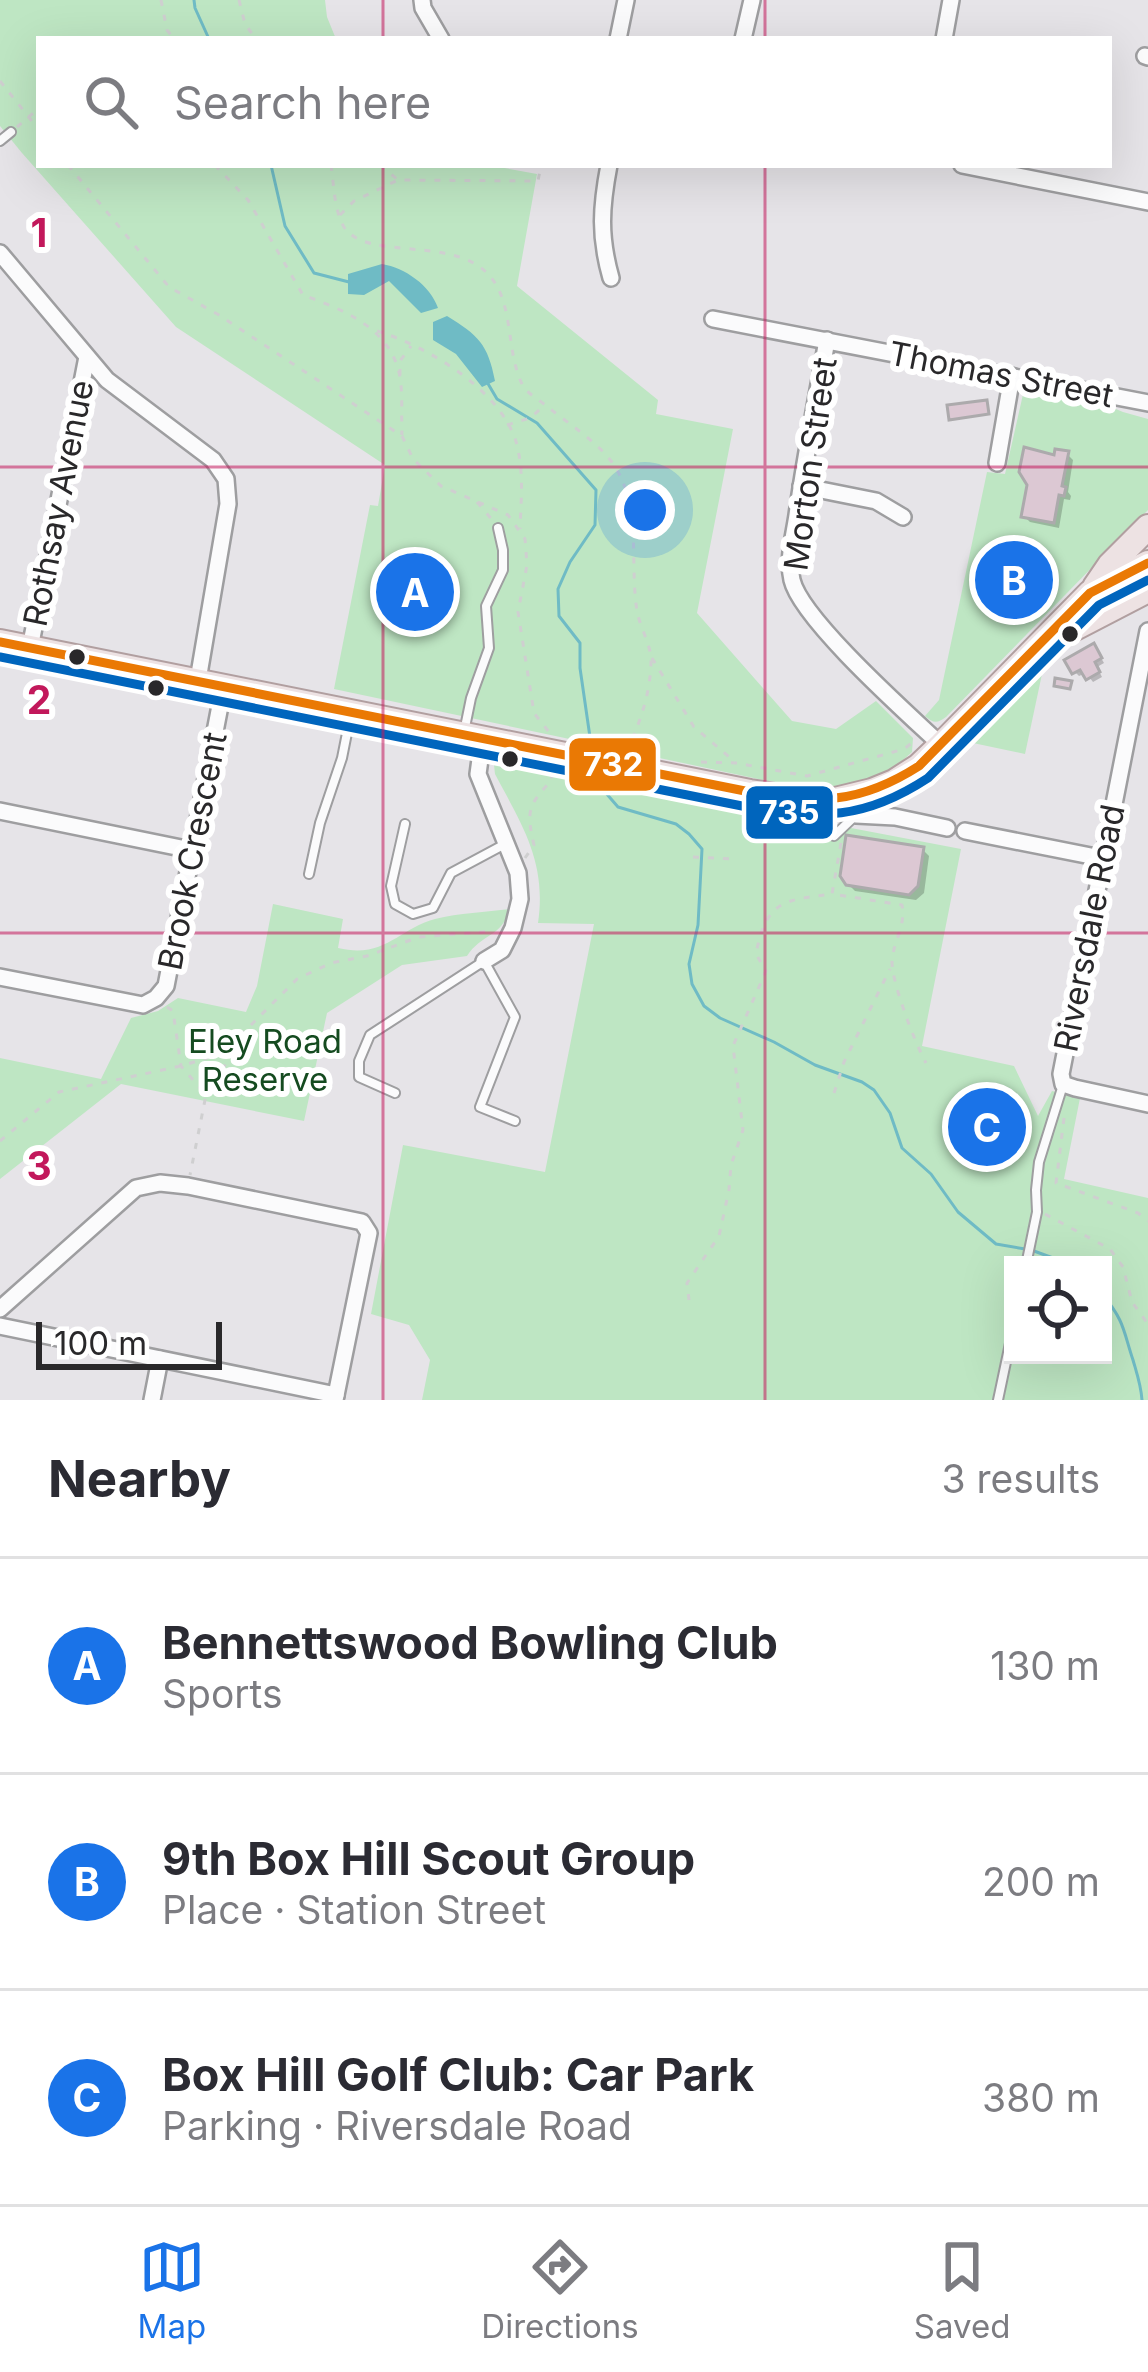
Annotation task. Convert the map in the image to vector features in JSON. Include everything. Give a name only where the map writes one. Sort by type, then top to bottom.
[{"type":"main road","points":[[0,642],[473,735],[559,761],[619,757],[793,799],[816,800],[851,812],[919,766],[934,739],[1040,647],[1148,527]]},
{"type":"main road","points":[[1090,593],[1148,563]]},
{"type":"main road","points":[[1040,647],[1148,590]]},
{"type":"street","points":[[422,0],[439,36]]},
{"type":"street","points":[[619,36],[626,0]]},
{"type":"street","points":[[744,36],[752,0]]},
{"type":"street","points":[[945,36],[951,0]]},
{"type":"street","points":[[608,168],[601,206],[604,255],[611,278]]},
{"type":"street","points":[[977,168],[1148,202]]},
{"type":"street","points":[[0,253],[87,358]]},
{"type":"street","name":"Thomas Street","points":[[713,319],[1148,403]]},
{"type":"street","name":"Morton Street","points":[[827,340],[790,561],[792,583],[819,623],[934,739]]},
{"type":"street","name":"Rothsay Avenue","points":[[30,648],[87,358]]},
{"type":"street","name":"Brook Crescent","points":[[0,977],[143,1005],[156,998],[166,986],[191,850],[228,504],[226,479],[213,460],[107,380],[87,358]]},
{"type":"street","points":[[997,463],[1012,376]]},
{"type":"street","points":[[801,486],[877,501],[903,517]]},
{"type":"street","name":"Riversdale Road","points":[[1069,1086],[1061,1074],[1148,631]]},
{"type":"street","points":[[473,735],[478,773],[508,843],[520,899],[502,950],[484,961]]},
{"type":"street","points":[[894,782],[895,817]]},
{"type":"street","points":[[0,812],[191,850]]},
{"type":"street","points":[[851,812],[947,828]]},
{"type":"street","points":[[965,832],[1101,858]]},
{"type":"street","points":[[1069,1086],[1148,1104]]},
{"type":"street","points":[[0,1309],[136,1188],[160,1183],[362,1222],[369,1233],[336,1397],[0,1326]]},
{"type":"street","points":[[152,1400],[160,1358]]},
{"type":"lane","points":[[0,141],[11,132]]},
{"type":"lane","points":[[473,735],[471,698],[489,648],[486,606],[502,570],[498,528]]},
{"type":"lane","points":[[309,874],[352,711]]},
{"type":"lane","points":[[834,836],[851,812]]},
{"type":"lane","points":[[405,824],[392,886],[395,904],[412,914],[433,908],[452,873],[508,843]]},
{"type":"lane","points":[[395,1093],[358,1077],[358,1061],[370,1035],[484,961],[515,1017],[480,1107],[515,1121]]},
{"type":"lane","points":[[1028,1256],[1037,1212],[1039,1162],[1069,1086]]},
{"type":"lane","points":[[998,1400],[1006,1364]]},
{"type":"path","points":[[161,0],[172,36]]},
{"type":"path","points":[[239,0],[254,36]]},
{"type":"path","points":[[0,81],[36,126]]},
{"type":"path","points":[[11,132],[36,110]]},
{"type":"path","points":[[70,168],[169,287],[220,315],[402,436]]},
{"type":"path","points":[[217,168],[248,200],[303,296],[345,310],[374,330],[437,356],[478,387],[516,439],[522,474],[520,531]]},
{"type":"path","points":[[331,168],[339,216],[347,232],[361,242],[450,252],[484,269],[499,287],[524,389],[608,456],[628,491],[636,604],[652,658],[694,727],[736,763]]},
{"type":"path","points":[[384,168],[398,180]]},
{"type":"path","points":[[339,216],[354,201],[398,180],[538,181],[540,168]]},
{"type":"path","points":[[374,330],[400,376]]},
{"type":"path","points":[[412,344],[400,361],[400,376],[402,436],[413,459],[441,487],[508,515],[525,539],[527,565],[518,612],[533,713],[550,733]]},
{"type":"path","points":[[507,425],[530,418],[546,405]]},
{"type":"path","points":[[477,501],[498,528]]},
{"type":"path","points":[[619,757],[628,750],[646,708],[652,658]]},
{"type":"path","points":[[696,762],[736,763],[807,776],[934,739]]},
{"type":"path","points":[[518,873],[534,845],[529,807],[552,780],[559,761]]},
{"type":"path","points":[[812,819],[851,812],[832,894]]},
{"type":"path","points":[[693,857],[733,859]]},
{"type":"path","points":[[689,1300],[687,1283],[719,1236],[730,1165],[743,1130],[733,1046],[766,971],[756,954],[760,931],[775,907],[799,898],[832,894],[902,905],[904,920],[892,966],[844,1062],[834,1093]]},
{"type":"path","points":[[412,914],[419,937]]},
{"type":"path","points":[[0,1141],[59,1092],[223,1053],[297,979],[331,963],[419,937],[513,928]]},
{"type":"path","points":[[892,966],[926,1064]]},
{"type":"path","points":[[156,998],[173,1011],[181,1066],[206,1095]]},
{"type":"path","points":[[188,1186],[206,1095],[246,1031]]},
{"type":"path","points":[[1069,1086],[1055,1183],[1138,1213],[1148,1221]]},
{"type":"path","points":[[1037,1212],[1110,1249],[1123,1267],[1132,1302],[1148,1324]]},
{"type":"green space","points":[[0,0],[325,0],[335,36],[36,36],[36,168],[504,168],[537,174],[517,286],[658,400],[656,414],[733,429],[697,613],[792,721],[836,729],[876,701],[913,738],[912,752],[867,780],[825,787],[797,785],[334,689],[370,505],[378,506],[385,465],[176,327],[22,153],[0,126]]},
{"type":"green space","points":[[1024,390],[1092,399],[1148,419],[1148,510],[946,717],[933,721],[925,716],[939,700],[987,472],[1005,474]]},
{"type":"green space","points":[[1042,674],[1025,754],[973,743],[978,737]]},
{"type":"green space","points":[[501,761],[961,849],[922,1046],[1014,1066],[1038,1116],[1052,1091],[1080,1098],[1064,1179],[1148,1198],[1148,1400],[422,1400],[430,1360],[409,1325],[371,1314],[403,1145],[545,1172],[594,924],[538,923],[535,862],[494,765]]},
{"type":"green space","name":"Eley Road Reserve","points":[[273,904],[343,919],[338,948],[354,950],[380,946],[435,919],[510,909],[502,925],[467,956],[402,965],[327,1013],[304,1121],[121,1084],[0,1179],[0,1058],[101,1079],[131,1018],[158,1011],[178,998],[246,1012],[257,986]]},
{"type":"water","points":[[382,264],[416,279],[438,308],[421,313],[389,281],[364,295],[348,294],[348,274]]},
{"type":"water","points":[[447,316],[480,342],[495,381],[482,387],[456,354],[433,340],[433,322]]},
{"type":"building","points":[[987,400],[989,414],[949,420],[947,405]]},
{"type":"building","points":[[1024,447],[1054,455],[1055,449],[1069,451],[1062,486],[1066,487],[1064,496],[1059,495],[1054,523],[1021,517],[1027,485],[1019,472]]},
{"type":"building","points":[[1009,557],[1036,573],[1019,602],[992,586]]},
{"type":"building","points":[[1094,643],[1102,658],[1095,662],[1100,672],[1086,680],[1080,670],[1072,674],[1064,660]]},
{"type":"building","points":[[1055,678],[1072,681],[1070,689],[1054,686]]},
{"type":"building","points":[[846,835],[924,847],[918,886],[909,895],[846,885],[840,876]]},
{"type":"waterway","points":[[194,0],[208,36]]},
{"type":"waterway","points":[[272,168],[285,226],[314,273],[349,282]]},
{"type":"waterway","points":[[487,382],[497,399],[537,423],[596,490],[595,525],[558,589],[559,616],[580,643],[592,751]]},
{"type":"waterway","points":[[598,771],[605,792],[618,807],[676,824],[702,849],[698,925],[689,964],[692,984],[704,1006],[815,1065],[874,1090],[890,1113],[902,1148],[931,1174],[958,1212],[996,1244],[1025,1249]]},
{"type":"waterway","points":[[1034,1251],[1048,1256]]},
{"type":"waterway","points":[[1112,1307],[1122,1326],[1142,1400]]},
{"type":"transit line","name":"732","points":[[0,642],[750,792],[838,798],[877,788],[919,766],[1090,593],[1148,563]]},
{"type":"transit line","name":"735","points":[[0,657],[747,807],[841,813],[883,802],[928,778],[1099,605],[1148,580]]},
{"type":"place","name":"9th Box Hill Scout Group","points":[[1014,580]]},
{"type":"place","name":"Bennettswood Bowling Club","points":[[415,592]]},
{"type":"place","name":"Box Hill Golf Club: Car Park","points":[[987,1127]]}]
